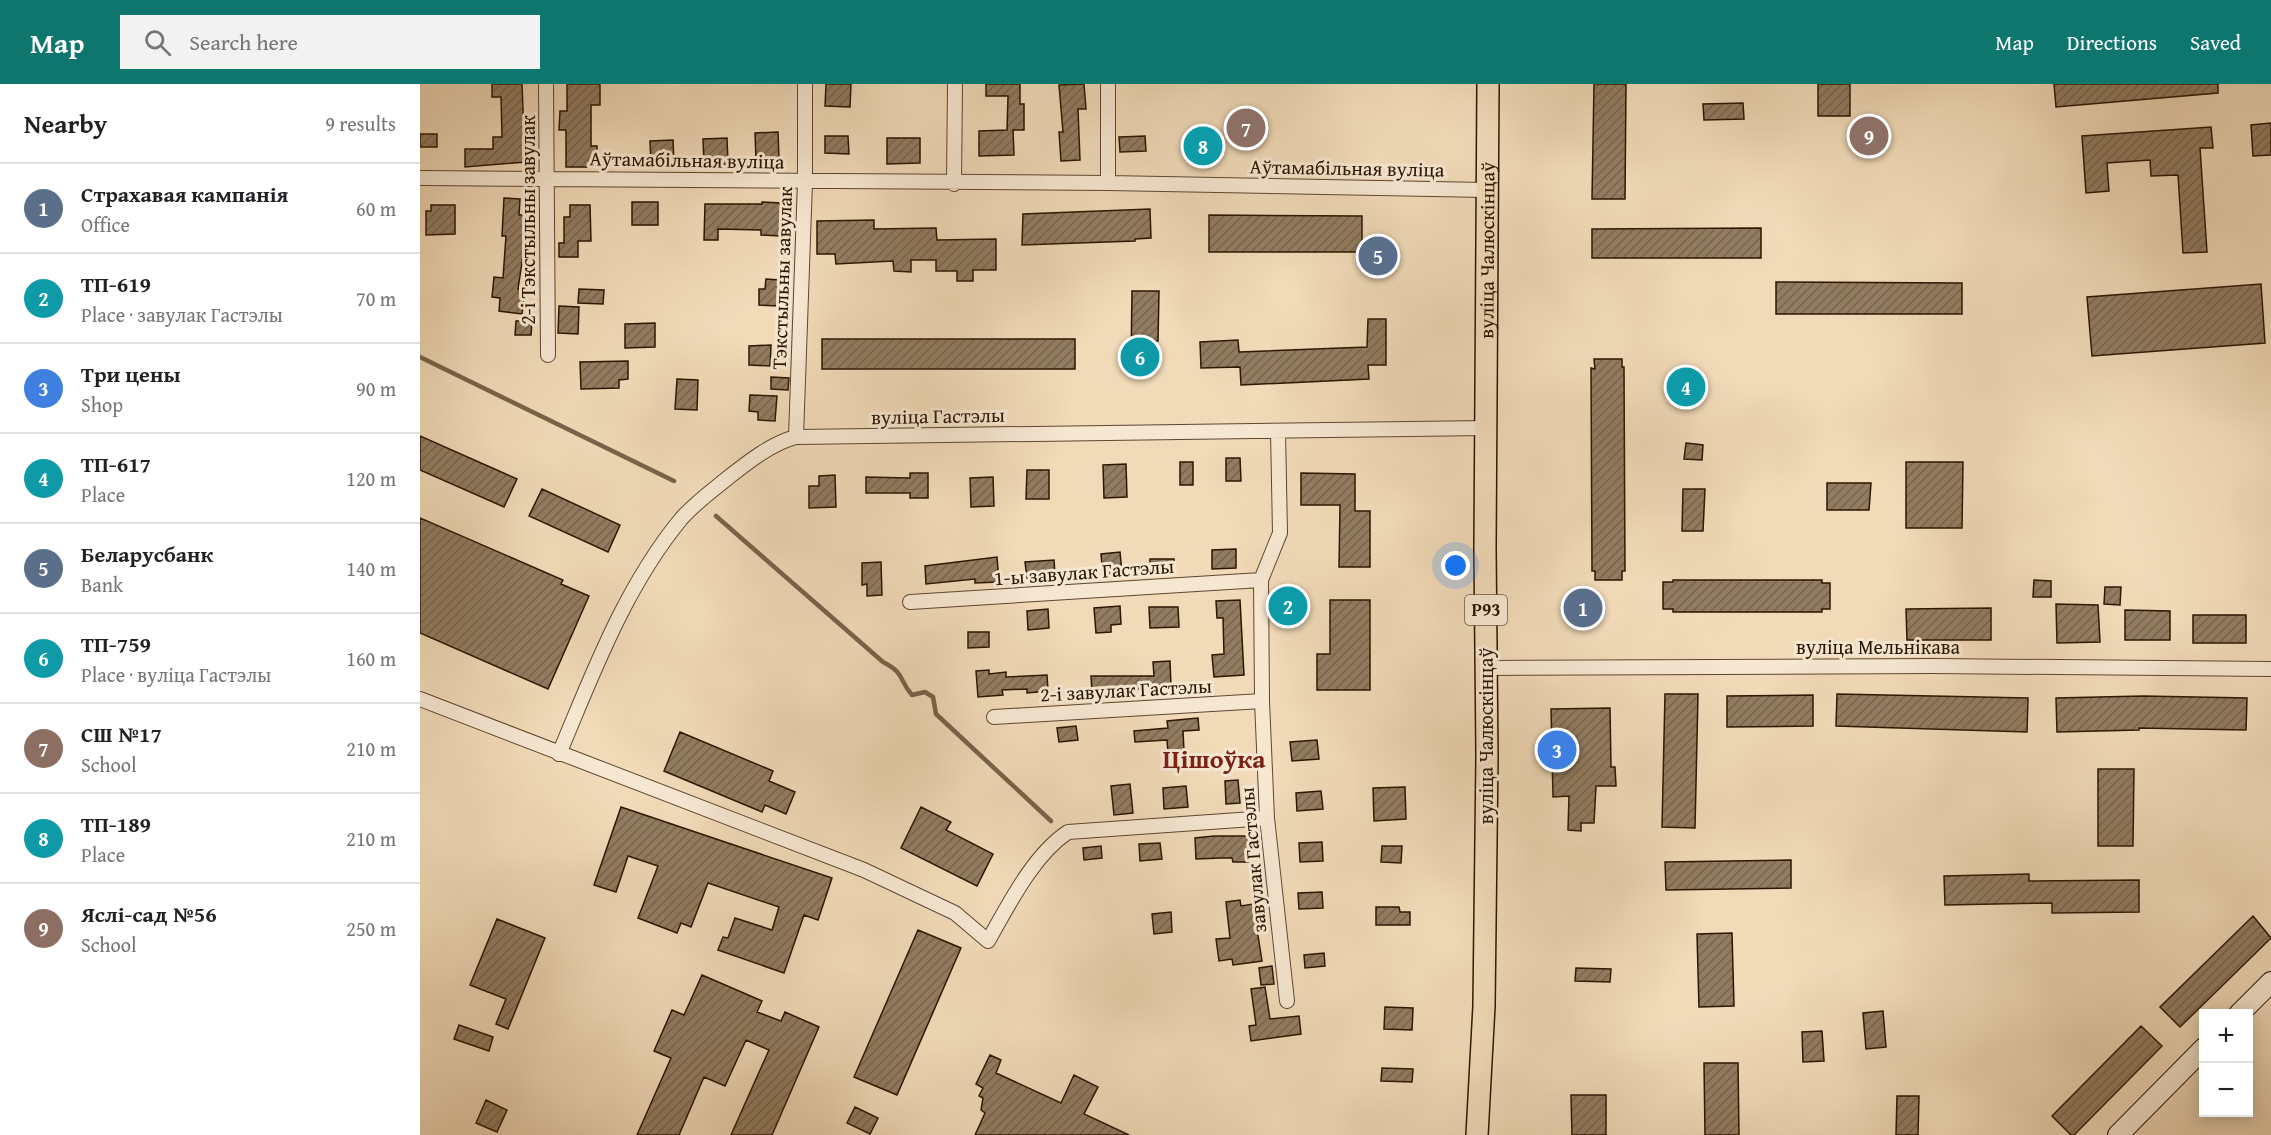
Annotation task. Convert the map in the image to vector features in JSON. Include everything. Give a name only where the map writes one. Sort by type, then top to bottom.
[{"type":"main road","name":"вуліца Чалюскінцаў","points":[[1477,1135],[1484,1006],[1488,84]]},
{"type":"main road","points":[[2244,1009],[2271,982]]},
{"type":"main road","points":[[2118,1135],[2199,1053]]},
{"type":"street","name":"2-і Тэкстыльны завулак","points":[[546,84],[548,355]]},
{"type":"street","name":"Тэкстыльны завулак","points":[[796,437],[805,182],[805,84]]},
{"type":"street","points":[[954,184],[955,84]]},
{"type":"street","points":[[1108,84],[1108,183]]},
{"type":"street","name":"Аўтамабільная вуліца","points":[[420,178],[954,184],[1108,183],[1486,190]]},
{"type":"street","name":"вуліца Гастэлы","points":[[559,754],[604,645],[657,551],[683,517],[706,496],[747,464],[785,440],[796,437],[1488,428]]},
{"type":"street","name":"завулак Гастэлы","points":[[1278,430],[1280,533],[1261,580],[1262,701],[1268,818],[1287,1001]]},
{"type":"street","name":"1-ы завулак Гастэлы","points":[[910,602],[1261,580]]},
{"type":"street","name":"вуліца Мельнікава","points":[[1486,668],[1934,666],[2271,669]]},
{"type":"street","points":[[420,699],[913,891],[956,913],[988,941],[1021,886],[1054,842],[1068,832],[1268,818]]},
{"type":"street","name":"2-і завулак Гастэлы","points":[[994,717],[1262,701]]},
{"type":"building","points":[[492,84],[522,84],[525,162],[465,167],[465,149],[493,149],[493,137],[502,137],[501,97],[492,97]]},
{"type":"building","points":[[567,84],[600,84],[600,105],[591,105],[591,146],[597,146],[597,167],[566,167],[566,130],[559,130],[560,111],[567,111]]},
{"type":"building","points":[[826,84],[851,84],[850,107],[825,106]]},
{"type":"building","points":[[986,84],[1020,84],[1020,104],[1024,104],[1024,130],[1013,130],[1014,155],[979,156],[979,131],[1007,130],[1008,96],[986,96]]},
{"type":"building","points":[[1084,84],[1086,109],[1078,109],[1080,160],[1061,161],[1059,132],[1063,132],[1059,85]]},
{"type":"building","points":[[1594,84],[1626,84],[1625,199],[1592,199]]},
{"type":"building","points":[[1818,84],[1850,84],[1850,116],[1818,116]]},
{"type":"building","points":[[2054,84],[2218,84],[2218,93],[2056,107]]},
{"type":"building","points":[[1743,103],[1744,119],[1704,120],[1703,104]]},
{"type":"building","points":[[2271,123],[2271,155],[2253,156],[2251,125]]},
{"type":"building","points":[[2211,127],[2213,148],[2200,148],[2207,252],[2183,253],[2178,175],[2151,176],[2150,160],[2107,163],[2109,191],[2086,193],[2082,136]]},
{"type":"building","points":[[778,132],[779,159],[756,160],[755,133]]},
{"type":"building","points":[[420,134],[437,134],[437,147],[420,147]]},
{"type":"building","points":[[825,136],[848,136],[849,154],[825,153]]},
{"type":"building","points":[[1145,136],[1146,151],[1120,152],[1119,137]]},
{"type":"building","points":[[727,138],[728,164],[704,165],[703,139]]},
{"type":"building","points":[[887,138],[920,138],[920,163],[887,164]]},
{"type":"building","points":[[673,140],[674,163],[651,164],[650,141]]},
{"type":"building","points":[[1194,140],[1213,140],[1212,152],[1194,152]]},
{"type":"building","points":[[504,198],[520,199],[519,215],[529,215],[518,289],[525,290],[522,314],[499,311],[500,298],[492,297],[494,277],[503,278],[506,236],[502,236]]},
{"type":"building","points":[[632,202],[658,202],[658,225],[632,225]]},
{"type":"building","points":[[762,202],[781,203],[780,236],[761,235],[761,230],[718,229],[718,240],[704,240],[705,204],[762,204]]},
{"type":"building","points":[[431,205],[455,205],[455,234],[426,235],[426,211],[431,211]]},
{"type":"building","points":[[570,205],[590,205],[591,241],[578,241],[578,257],[559,257],[559,243],[564,243],[564,217],[570,217]]},
{"type":"building","points":[[1150,209],[1151,238],[1135,239],[1135,241],[1022,245],[1023,214]]},
{"type":"building","points":[[1209,215],[1362,216],[1362,240],[1388,240],[1388,270],[1362,270],[1362,252],[1209,252]]},
{"type":"building","points":[[874,220],[874,229],[936,228],[937,240],[996,239],[996,270],[973,270],[973,281],[957,281],[957,271],[936,271],[936,260],[911,260],[911,272],[894,271],[893,261],[836,264],[835,254],[817,254],[817,221]]},
{"type":"building","points":[[1761,228],[1761,258],[1592,258],[1592,229]]},
{"type":"building","points":[[766,279],[779,280],[778,306],[759,305],[759,289],[765,289]]},
{"type":"building","points":[[1776,282],[1962,283],[1962,314],[1776,314]]},
{"type":"building","points":[[2261,284],[2265,343],[2092,356],[2087,297]]},
{"type":"building","points":[[579,289],[604,290],[603,304],[578,303]]},
{"type":"building","points":[[1132,291],[1159,291],[1158,341],[1149,341],[1149,367],[1131,367]]},
{"type":"building","points":[[559,306],[579,307],[578,334],[558,333]]},
{"type":"building","points":[[1368,319],[1386,319],[1386,365],[1368,365],[1369,379],[1241,385],[1240,367],[1201,368],[1200,342],[1238,340],[1239,352],[1367,347]]},
{"type":"building","points":[[516,321],[532,321],[531,335],[515,335]]},
{"type":"building","points":[[655,323],[655,347],[625,348],[625,324]]},
{"type":"building","points":[[822,339],[1075,339],[1075,369],[822,369]]},
{"type":"building","points":[[771,345],[770,366],[749,365],[749,346]]},
{"type":"building","points":[[1594,359],[1622,359],[1622,367],[1624,367],[1625,571],[1622,571],[1622,580],[1595,580],[1595,571],[1592,571],[1591,368],[1595,369]]},
{"type":"building","points":[[628,361],[628,379],[619,380],[619,388],[581,389],[580,362]]},
{"type":"building","points":[[771,377],[789,378],[788,390],[771,389]]},
{"type":"building","points":[[677,379],[698,380],[697,410],[675,409]]},
{"type":"building","points":[[750,395],[777,396],[775,421],[758,420],[758,412],[749,411]]},
{"type":"building","points":[[420,436],[517,479],[504,507],[420,470]]},
{"type":"building","points":[[1686,443],[1703,445],[1702,460],[1684,459]]},
{"type":"building","points":[[1226,458],[1240,458],[1241,481],[1226,481]]},
{"type":"building","points":[[1180,462],[1193,462],[1193,485],[1180,485]]},
{"type":"building","points":[[1906,462],[1963,462],[1962,528],[1906,528]]},
{"type":"building","points":[[1126,464],[1127,497],[1104,498],[1103,465]]},
{"type":"building","points":[[1027,470],[1049,470],[1049,499],[1026,499]]},
{"type":"building","points":[[910,473],[928,473],[928,498],[910,498],[910,493],[866,493],[866,477],[910,478]]},
{"type":"building","points":[[1301,473],[1355,474],[1355,511],[1370,511],[1370,567],[1339,567],[1340,505],[1301,505]]},
{"type":"building","points":[[835,475],[836,507],[809,508],[809,486],[819,486],[819,476]]},
{"type":"building","points":[[993,477],[994,506],[971,507],[970,478]]},
{"type":"building","points":[[1827,483],[1871,483],[1869,510],[1827,510]]},
{"type":"building","points":[[542,489],[620,525],[608,552],[529,516]]},
{"type":"building","points":[[1683,489],[1705,489],[1703,531],[1682,531]]},
{"type":"building","points":[[420,518],[563,580],[561,584],[589,596],[548,689],[420,633]]},
{"type":"building","points":[[1236,549],[1236,568],[1212,569],[1212,550]]},
{"type":"building","points":[[1120,552],[1122,574],[1103,576],[1101,554]]},
{"type":"building","points":[[997,557],[999,582],[975,583],[975,579],[926,584],[925,566]]},
{"type":"building","points":[[1150,559],[1174,559],[1174,572],[1150,572]]},
{"type":"building","points":[[1054,560],[1055,575],[1027,578],[1025,562]]},
{"type":"building","points":[[881,562],[882,595],[867,596],[867,584],[862,585],[862,563]]},
{"type":"building","points":[[1673,580],[1822,580],[1822,583],[1830,583],[1830,609],[1822,609],[1822,612],[1673,612],[1673,609],[1663,609],[1663,582],[1673,582]]},
{"type":"building","points":[[2034,580],[2051,581],[2051,597],[2033,597]]},
{"type":"building","points":[[2105,587],[2121,587],[2120,605],[2104,604]]},
{"type":"building","points":[[1295,595],[1295,617],[1281,617],[1281,596]]},
{"type":"building","points":[[1597,598],[1597,615],[1571,616],[1570,600]]},
{"type":"building","points":[[1240,600],[1244,675],[1214,677],[1212,655],[1224,654],[1223,618],[1217,618],[1216,601]]},
{"type":"building","points":[[1330,600],[1370,600],[1370,690],[1317,690],[1317,654],[1330,654]]},
{"type":"building","points":[[2056,604],[2098,605],[2100,642],[2057,643]]},
{"type":"building","points":[[1120,606],[1121,624],[1111,625],[1111,632],[1096,633],[1094,608]]},
{"type":"building","points":[[1149,607],[1178,607],[1179,627],[1150,628]]},
{"type":"building","points":[[1991,608],[1991,640],[1907,640],[1906,609]]},
{"type":"building","points":[[1048,609],[1049,628],[1028,630],[1027,611]]},
{"type":"building","points":[[2125,610],[2170,611],[2170,640],[2125,640]]},
{"type":"building","points":[[2193,615],[2246,615],[2246,643],[2193,643]]},
{"type":"building","points":[[968,632],[989,632],[989,647],[968,648]]},
{"type":"building","points":[[1170,661],[1171,687],[1092,692],[1091,676],[1154,676],[1153,662]]},
{"type":"building","points":[[989,670],[989,674],[1006,672],[1006,677],[1047,675],[1048,691],[1027,693],[1027,689],[1002,690],[1003,695],[978,697],[976,671]]},
{"type":"building","points":[[1665,694],[1698,694],[1695,828],[1662,827]]},
{"type":"building","points":[[1837,694],[2028,698],[2027,732],[1836,726]]},
{"type":"building","points":[[1813,695],[1813,726],[1727,727],[1727,696]]},
{"type":"building","points":[[2143,696],[2247,698],[2246,730],[2139,728],[2139,730],[2057,732],[2056,698]]},
{"type":"building","points":[[1610,708],[1611,767],[1615,767],[1616,786],[1596,786],[1594,823],[1581,823],[1581,831],[1568,830],[1569,796],[1553,797],[1551,709]]},
{"type":"building","points":[[1198,718],[1199,730],[1183,731],[1184,751],[1168,753],[1167,740],[1135,742],[1134,731],[1168,728],[1167,721]]},
{"type":"building","points":[[1076,726],[1078,740],[1059,742],[1057,728]]},
{"type":"building","points":[[680,732],[773,771],[769,781],[795,792],[786,814],[765,805],[762,812],[664,771]]},
{"type":"building","points":[[1317,740],[1319,759],[1292,761],[1290,742]]},
{"type":"building","points":[[2098,769],[2134,769],[2133,846],[2098,846]]},
{"type":"building","points":[[1238,780],[1240,803],[1226,804],[1225,781]]},
{"type":"building","points":[[1130,784],[1133,813],[1114,815],[1111,786]]},
{"type":"building","points":[[1186,786],[1188,807],[1164,809],[1163,788]]},
{"type":"building","points":[[1405,787],[1406,819],[1374,821],[1373,788]]},
{"type":"building","points":[[1321,791],[1323,809],[1297,811],[1296,793]]},
{"type":"building","points":[[621,807],[832,878],[818,920],[804,915],[784,973],[718,950],[723,937],[728,938],[735,918],[772,930],[779,907],[708,883],[691,927],[681,923],[677,933],[638,918],[658,866],[628,856],[616,892],[594,885]]},
{"type":"building","points":[[921,807],[951,822],[946,830],[993,854],[977,886],[901,848]]},
{"type":"building","points":[[1248,836],[1249,862],[1233,862],[1232,858],[1196,859],[1195,838]]},
{"type":"building","points":[[1322,842],[1323,861],[1300,862],[1299,843]]},
{"type":"building","points":[[1160,843],[1162,859],[1140,861],[1139,844]]},
{"type":"building","points":[[1101,846],[1102,858],[1084,860],[1083,848]]},
{"type":"building","points":[[1382,846],[1402,846],[1401,863],[1381,862]]},
{"type":"building","points":[[1791,860],[1791,888],[1666,890],[1665,862]]},
{"type":"building","points":[[2029,874],[2029,881],[2139,880],[2139,912],[2052,913],[2052,903],[1945,905],[1944,876]]},
{"type":"building","points":[[1322,892],[1323,908],[1299,909],[1298,893]]},
{"type":"building","points":[[1240,900],[1241,906],[1253,904],[1262,961],[1233,965],[1232,959],[1219,961],[1216,939],[1230,938],[1226,902]]},
{"type":"building","points":[[1376,907],[1399,907],[1400,912],[1410,912],[1410,925],[1376,925]]},
{"type":"building","points":[[1171,912],[1172,932],[1154,934],[1152,914]]},
{"type":"building","points":[[2253,916],[2271,938],[2180,1027],[2160,1007]]},
{"type":"building","points":[[497,919],[545,938],[508,1029],[496,1024],[506,999],[470,985]]},
{"type":"building","points":[[918,930],[961,948],[897,1095],[854,1077]]},
{"type":"building","points":[[1732,933],[1734,1006],[1699,1007],[1697,934]]},
{"type":"building","points":[[1324,953],[1325,966],[1305,968],[1304,955]]},
{"type":"building","points":[[1272,966],[1274,984],[1261,985],[1259,968]]},
{"type":"building","points":[[1576,968],[1611,969],[1610,982],[1575,981]]},
{"type":"building","points":[[702,975],[762,1001],[757,1012],[781,1021],[785,1012],[819,1027],[772,1135],[731,1135],[769,1050],[746,1040],[725,1086],[704,1077],[679,1135],[637,1135],[671,1058],[654,1051],[672,1010],[684,1015]]},
{"type":"building","points":[[1265,987],[1270,1019],[1299,1016],[1301,1034],[1251,1041],[1249,1026],[1256,1025],[1251,989]]},
{"type":"building","points":[[1385,1007],[1413,1008],[1412,1030],[1384,1029]]},
{"type":"building","points":[[1883,1011],[1886,1047],[1866,1049],[1863,1013]]},
{"type":"building","points":[[459,1025],[493,1037],[489,1051],[454,1039]]},
{"type":"building","points":[[2141,1026],[2162,1046],[2074,1135],[2071,1135],[2052,1116]]},
{"type":"building","points":[[1822,1031],[1824,1061],[1803,1062],[1802,1032]]},
{"type":"building","points":[[990,1055],[1001,1060],[996,1073],[1061,1103],[1074,1075],[1098,1087],[1084,1114],[1129,1135],[975,1135],[985,1113],[981,1110],[983,1098],[979,1096],[983,1088],[976,1084]]},
{"type":"building","points":[[1704,1063],[1738,1063],[1739,1135],[1705,1135]]},
{"type":"building","points":[[1382,1068],[1413,1069],[1412,1082],[1381,1081]]},
{"type":"building","points":[[1571,1095],[1606,1095],[1606,1135],[1572,1135]]},
{"type":"building","points":[[1897,1096],[1919,1096],[1918,1135],[1896,1135]]},
{"type":"building","points":[[486,1100],[507,1110],[497,1132],[476,1123]]},
{"type":"building","points":[[855,1107],[878,1118],[870,1134],[847,1123]]},
{"type":"waterway","points":[[420,357],[674,481]]},
{"type":"waterway","points":[[716,516],[883,662],[899,673],[912,695],[925,692],[933,697],[936,714],[1051,821]]},
{"type":"place","name":"СШ №17","points":[[1246,128]]},
{"type":"place","name":"Яслі-сад №56","points":[[1869,136]]},
{"type":"place","name":"ТП-189","points":[[1203,146]]},
{"type":"place","name":"Беларусбанк","points":[[1378,256]]},
{"type":"place","name":"ТП-759","points":[[1140,357]]},
{"type":"place","name":"ТП-617","points":[[1686,387]]},
{"type":"place","name":"ТП-619","points":[[1288,606]]},
{"type":"place","name":"Страхавая кампанія","points":[[1583,608]]},
{"type":"place","name":"Три цены","points":[[1557,750]]},
{"type":"district","name":"Цішоўка","points":[[1214,759]]}]
